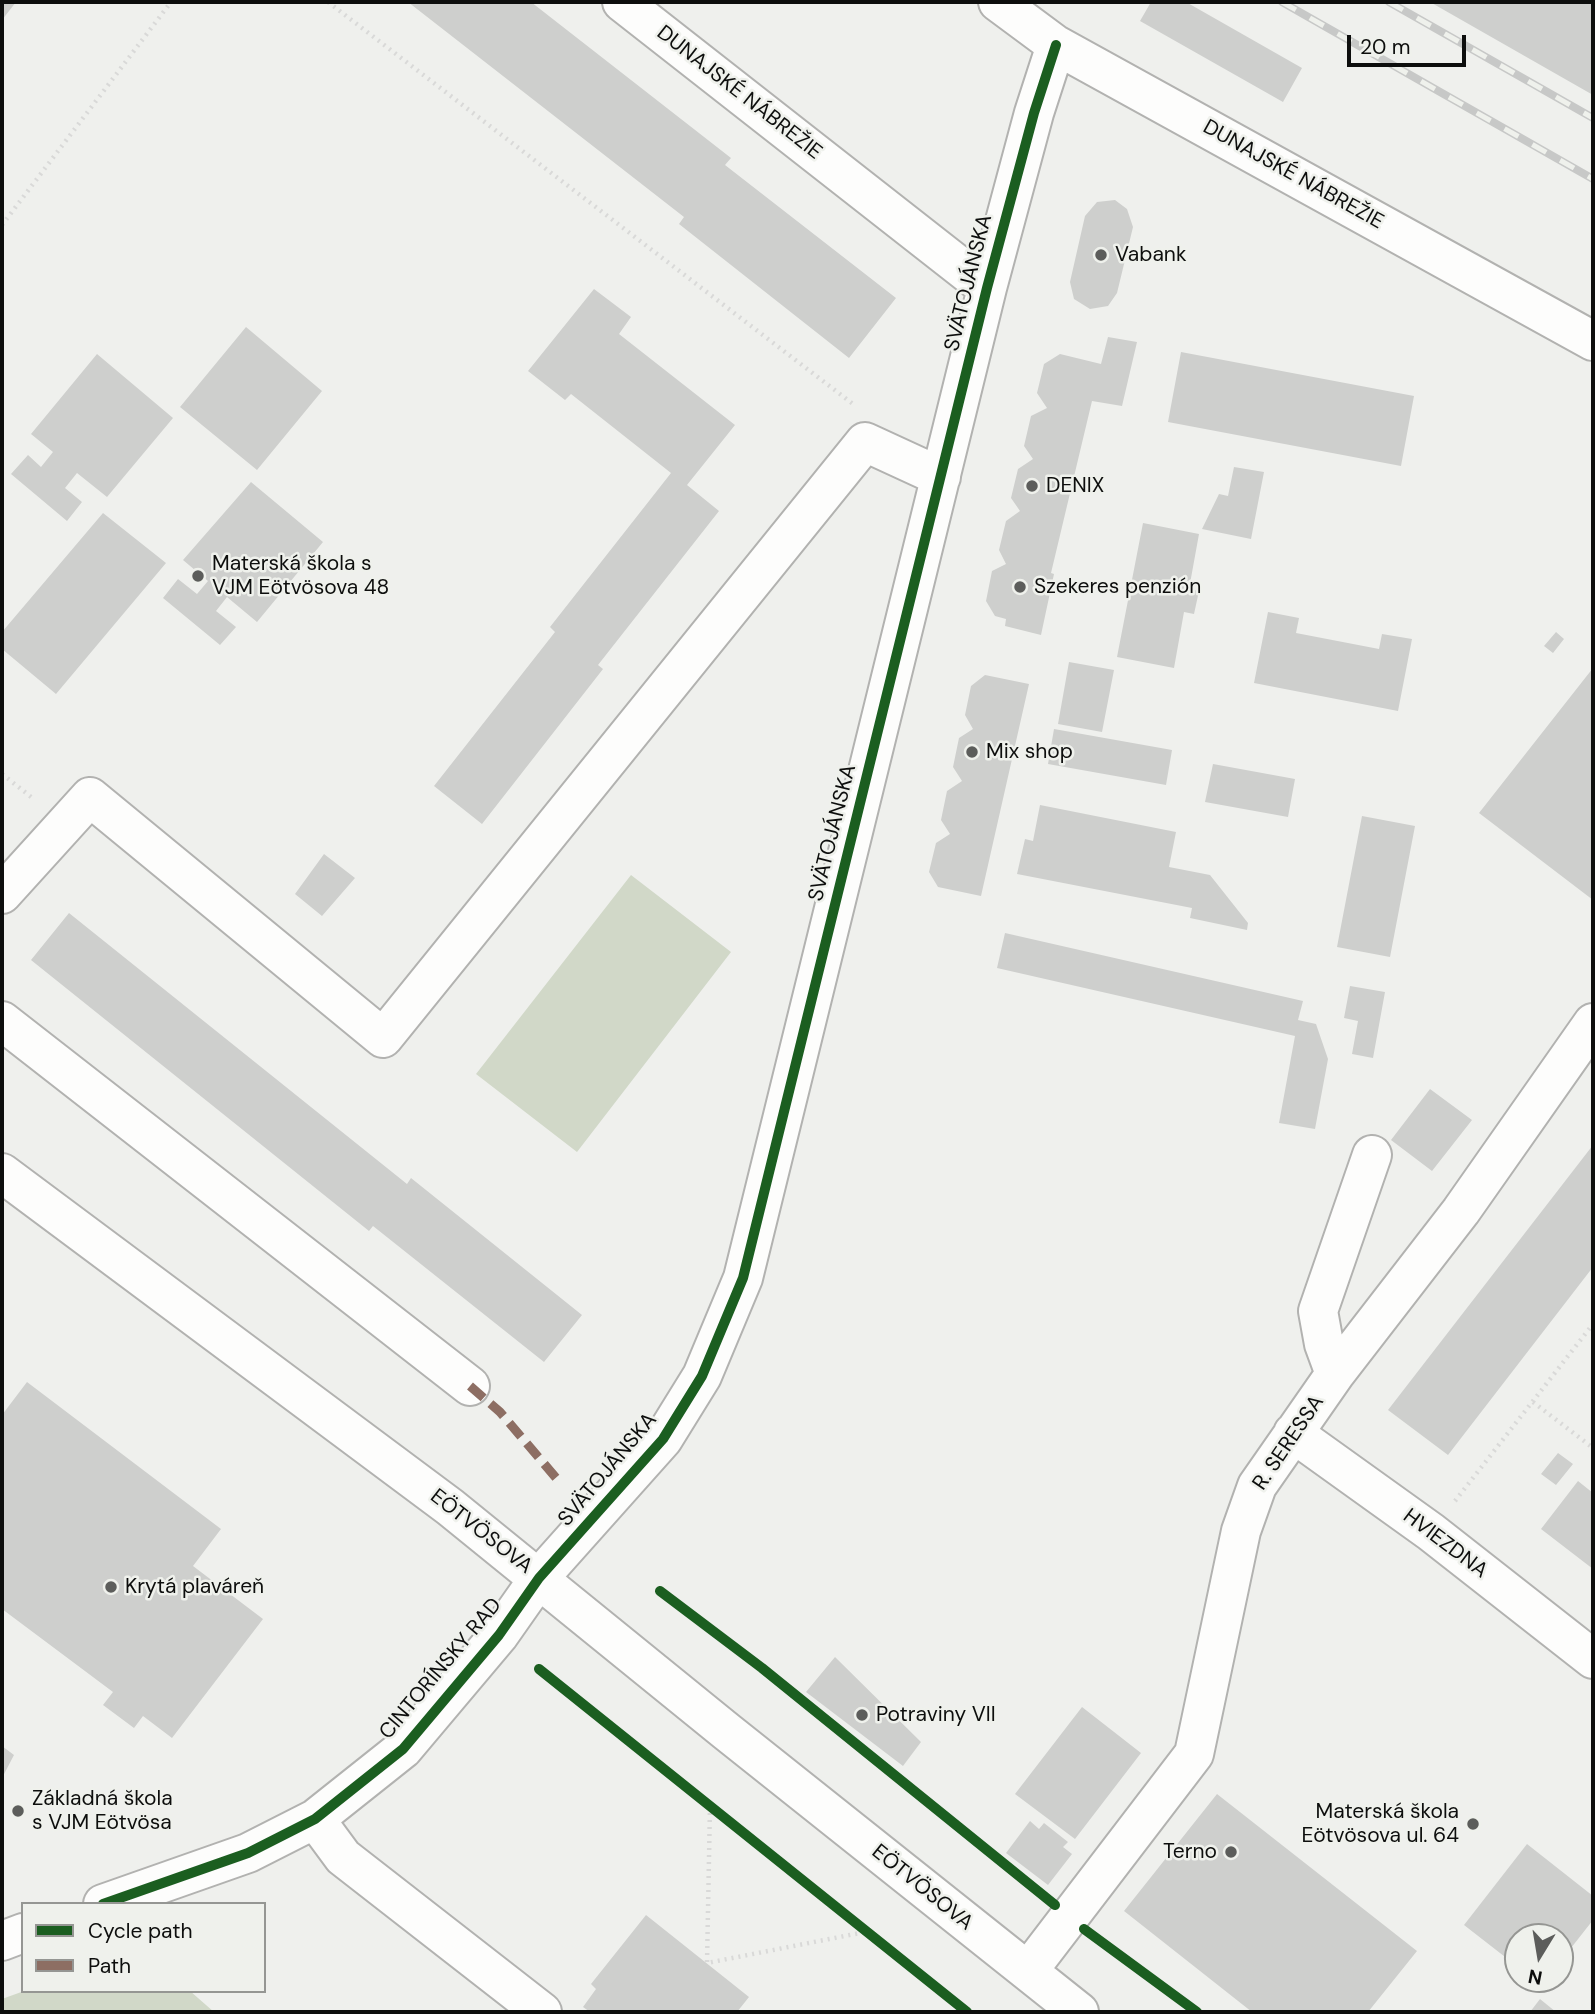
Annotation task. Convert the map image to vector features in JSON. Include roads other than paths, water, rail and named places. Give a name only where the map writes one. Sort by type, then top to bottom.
[{"type":"street","name":"DUNAJSKÉ NÁBREŽIE","points":[[622,2],[987,288]]},
{"type":"street","name":"DUNAJSKÉ NÁBREŽIE","points":[[998,2],[1056,45],[1593,341]]},
{"type":"street","name":"SVÄTOJÁNSKA","points":[[539,1578],[663,1439],[702,1376],[743,1278],[987,288],[1034,113],[1056,45]]},
{"type":"street","points":[[2,894],[90,797],[383,1038],[865,442],[941,477]]},
{"type":"street","points":[[2,1021],[470,1386]]},
{"type":"street","name":"R. SERESSA","points":[[1028,1972],[1194,1754],[1241,1531],[1257,1486],[1335,1374],[1461,1211],[1593,1023]]},
{"type":"street","points":[[1335,1374],[1324,1344],[1318,1311],[1372,1155]]},
{"type":"street","name":"EÖTVÖSOVA","points":[[2,1173],[450,1507],[1079,2012]]},
{"type":"street","name":"HVIEZDNA","points":[[1293,1433],[1431,1532],[1593,1659]]},
{"type":"street","name":"CINTORÍNSKY RAD","points":[[109,1902],[248,1853],[314,1819],[403,1749],[499,1635],[539,1578]]},
{"type":"street","points":[[314,1819],[343,1857],[542,2012]]},
{"type":"street","points":[[2,1941],[21,1934]]},
{"type":"railway","points":[[1282,2],[1593,179]]},
{"type":"railway","points":[[1389,2],[1593,118]]},
{"type":"place","name":"Vabank","points":[[1101,255]]},
{"type":"place","name":"DENIX","points":[[1032,486]]},
{"type":"place","name":"Materská škola s VJM Eötvösova 48","points":[[198,576]]},
{"type":"place","name":"Szekeres penzión","points":[[1020,587]]},
{"type":"place","name":"Mix shop","points":[[972,752]]},
{"type":"place","name":"Krytá plaváreň","points":[[111,1587]]},
{"type":"place","name":"Potraviny VII","points":[[862,1715]]},
{"type":"place","name":"Základná škola s VJM Eötvösa","points":[[18,1811]]},
{"type":"place","name":"Materská škola Eötvösova ul. 64","points":[[1473,1824]]},
{"type":"place","name":"Terno","points":[[1231,1852]]}]
